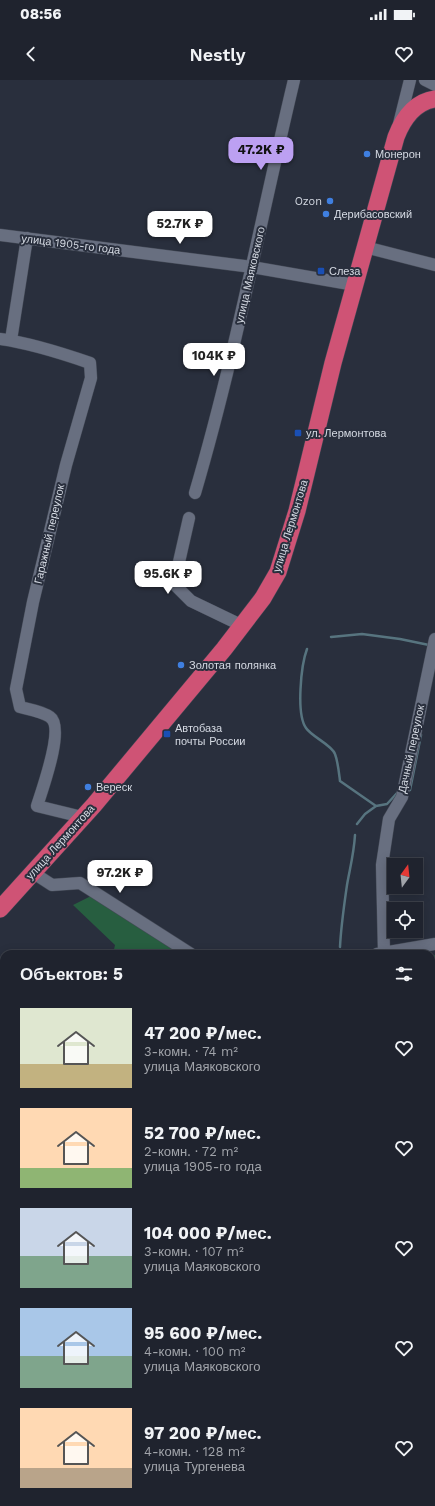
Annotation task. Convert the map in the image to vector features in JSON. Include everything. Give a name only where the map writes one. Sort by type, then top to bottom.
[{"type":"highway","points":[[396,137],[401,124],[409,114],[419,105],[435,99]]},
{"type":"highway","name":"улица Лермонтова","points":[[0,909],[82,817],[244,626],[267,592],[278,572],[299,503],[333,364],[396,137]]},
{"type":"street","name":"улица Маяковского","points":[[195,493],[214,430],[294,80]]},
{"type":"street","name":"улица Лермонтова","points":[[396,137],[410,80]]},
{"type":"street","points":[[426,80],[435,85]]},
{"type":"street","name":"улица 1905-го года","points":[[0,235],[252,267],[355,285]]},
{"type":"street","points":[[5,340],[27,238]]},
{"type":"street","points":[[365,247],[435,265]]},
{"type":"street","name":"Гаражный переулок","points":[[5,340],[90,363],[91,378],[66,464],[33,602],[16,689],[20,707],[50,717],[56,725],[54,746],[37,806],[82,817]]},
{"type":"street","points":[[190,518],[174,584],[191,601],[244,626]]},
{"type":"street","name":"Дачный переулок","points":[[384,950],[382,865],[389,819],[402,797],[435,639]]},
{"type":"street","points":[[32,872],[52,885],[80,883],[185,950]]},
{"type":"street","points":[[404,950],[435,944]]},
{"type":"green space","points":[[101,891],[195,950],[114,950],[115,945],[73,905]]},
{"type":"waterway","points":[[331,637],[362,634],[400,639],[429,645]]},
{"type":"waterway","points":[[307,649],[300,689],[301,712],[306,728],[330,747],[335,754],[340,781],[376,806]]},
{"type":"waterway","points":[[410,790],[421,735]]},
{"type":"waterway","points":[[357,824],[365,814],[376,806],[387,804],[398,792]]},
{"type":"waterway","points":[[340,947],[347,885],[355,835]]},
{"type":"place","name":"Монерон","points":[[367,154]]},
{"type":"place","name":"Ozon","points":[[330,201]]},
{"type":"place","name":"Дерибасовский","points":[[326,214]]},
{"type":"place","name":"Слеза","points":[[321,271]]},
{"type":"place","name":"ул. Лермонтова","points":[[298,433]]},
{"type":"place","name":"Золотая полянка","points":[[181,665]]},
{"type":"place","name":"Автобаза почты России","points":[[167,734]]},
{"type":"place","name":"Вереск","points":[[88,787]]}]
